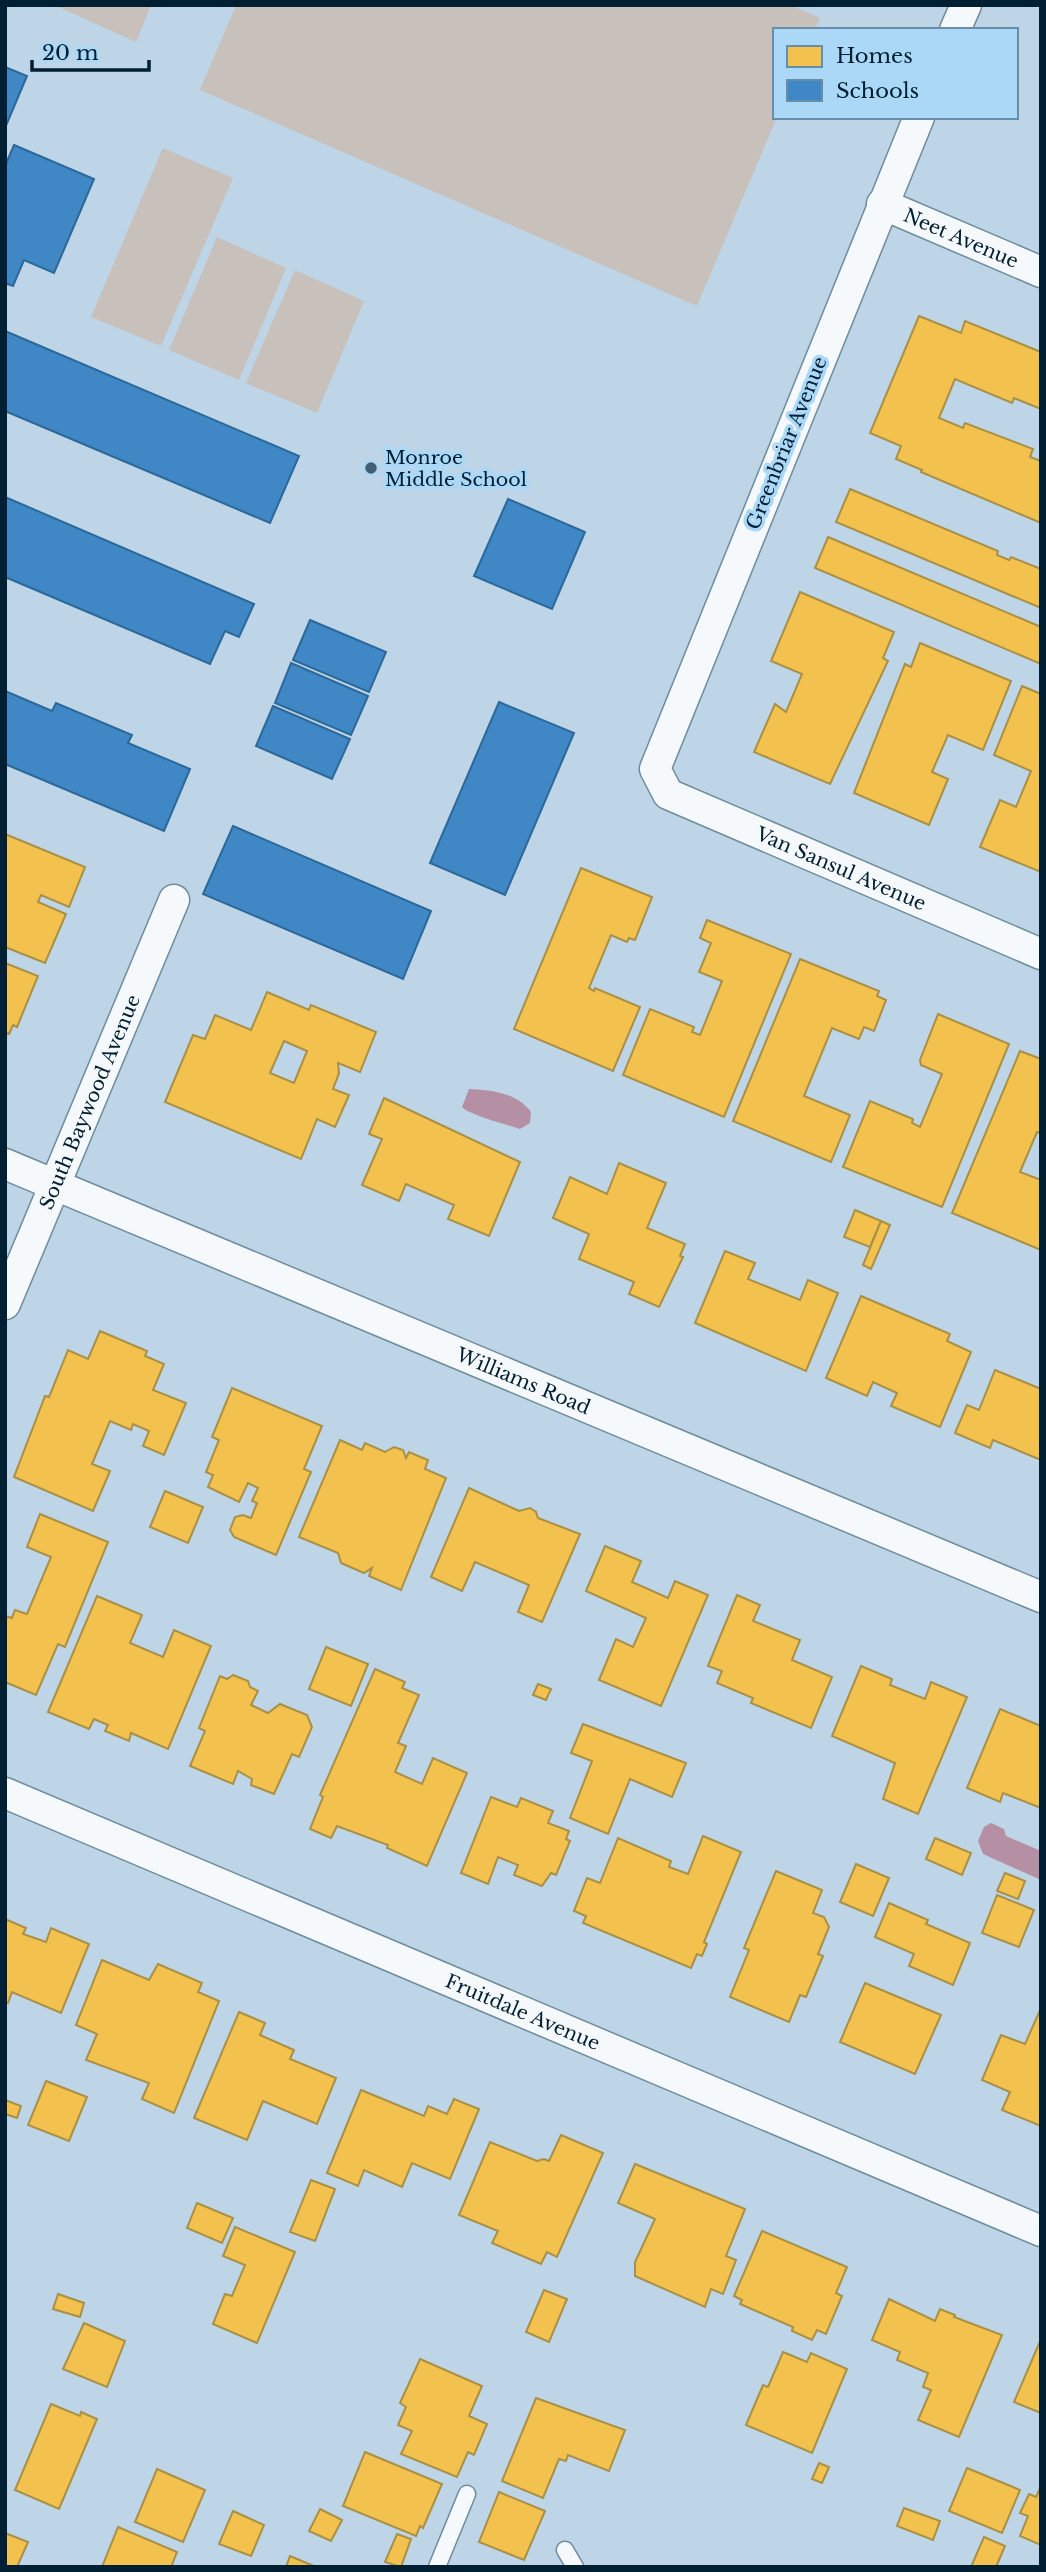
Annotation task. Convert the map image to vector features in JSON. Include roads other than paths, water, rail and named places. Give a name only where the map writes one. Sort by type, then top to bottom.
[{"type":"street","points":[[957,28],[966,5]]},
{"type":"street","name":"Greenbriar Avenue","points":[[655,769],[918,119]]},
{"type":"street","name":"Neet Avenue","points":[[882,204],[1041,272]]},
{"type":"street","name":"Van Sansul Avenue","points":[[655,769],[668,794],[1041,954]]},
{"type":"street","name":"South Baywood Avenue","points":[[5,1304],[174,900]]},
{"type":"street","name":"Williams Road","points":[[5,1164],[1041,1598]]},
{"type":"street","name":"Fruitdale Avenue","points":[[5,1793],[1041,2231]]},
{"type":"lane","points":[[438,2567],[467,2494]]},
{"type":"lane","points":[[565,2550],[575,2567]]},
{"type":"place","name":"Monroe Middle School","points":[[371,468]]}]
